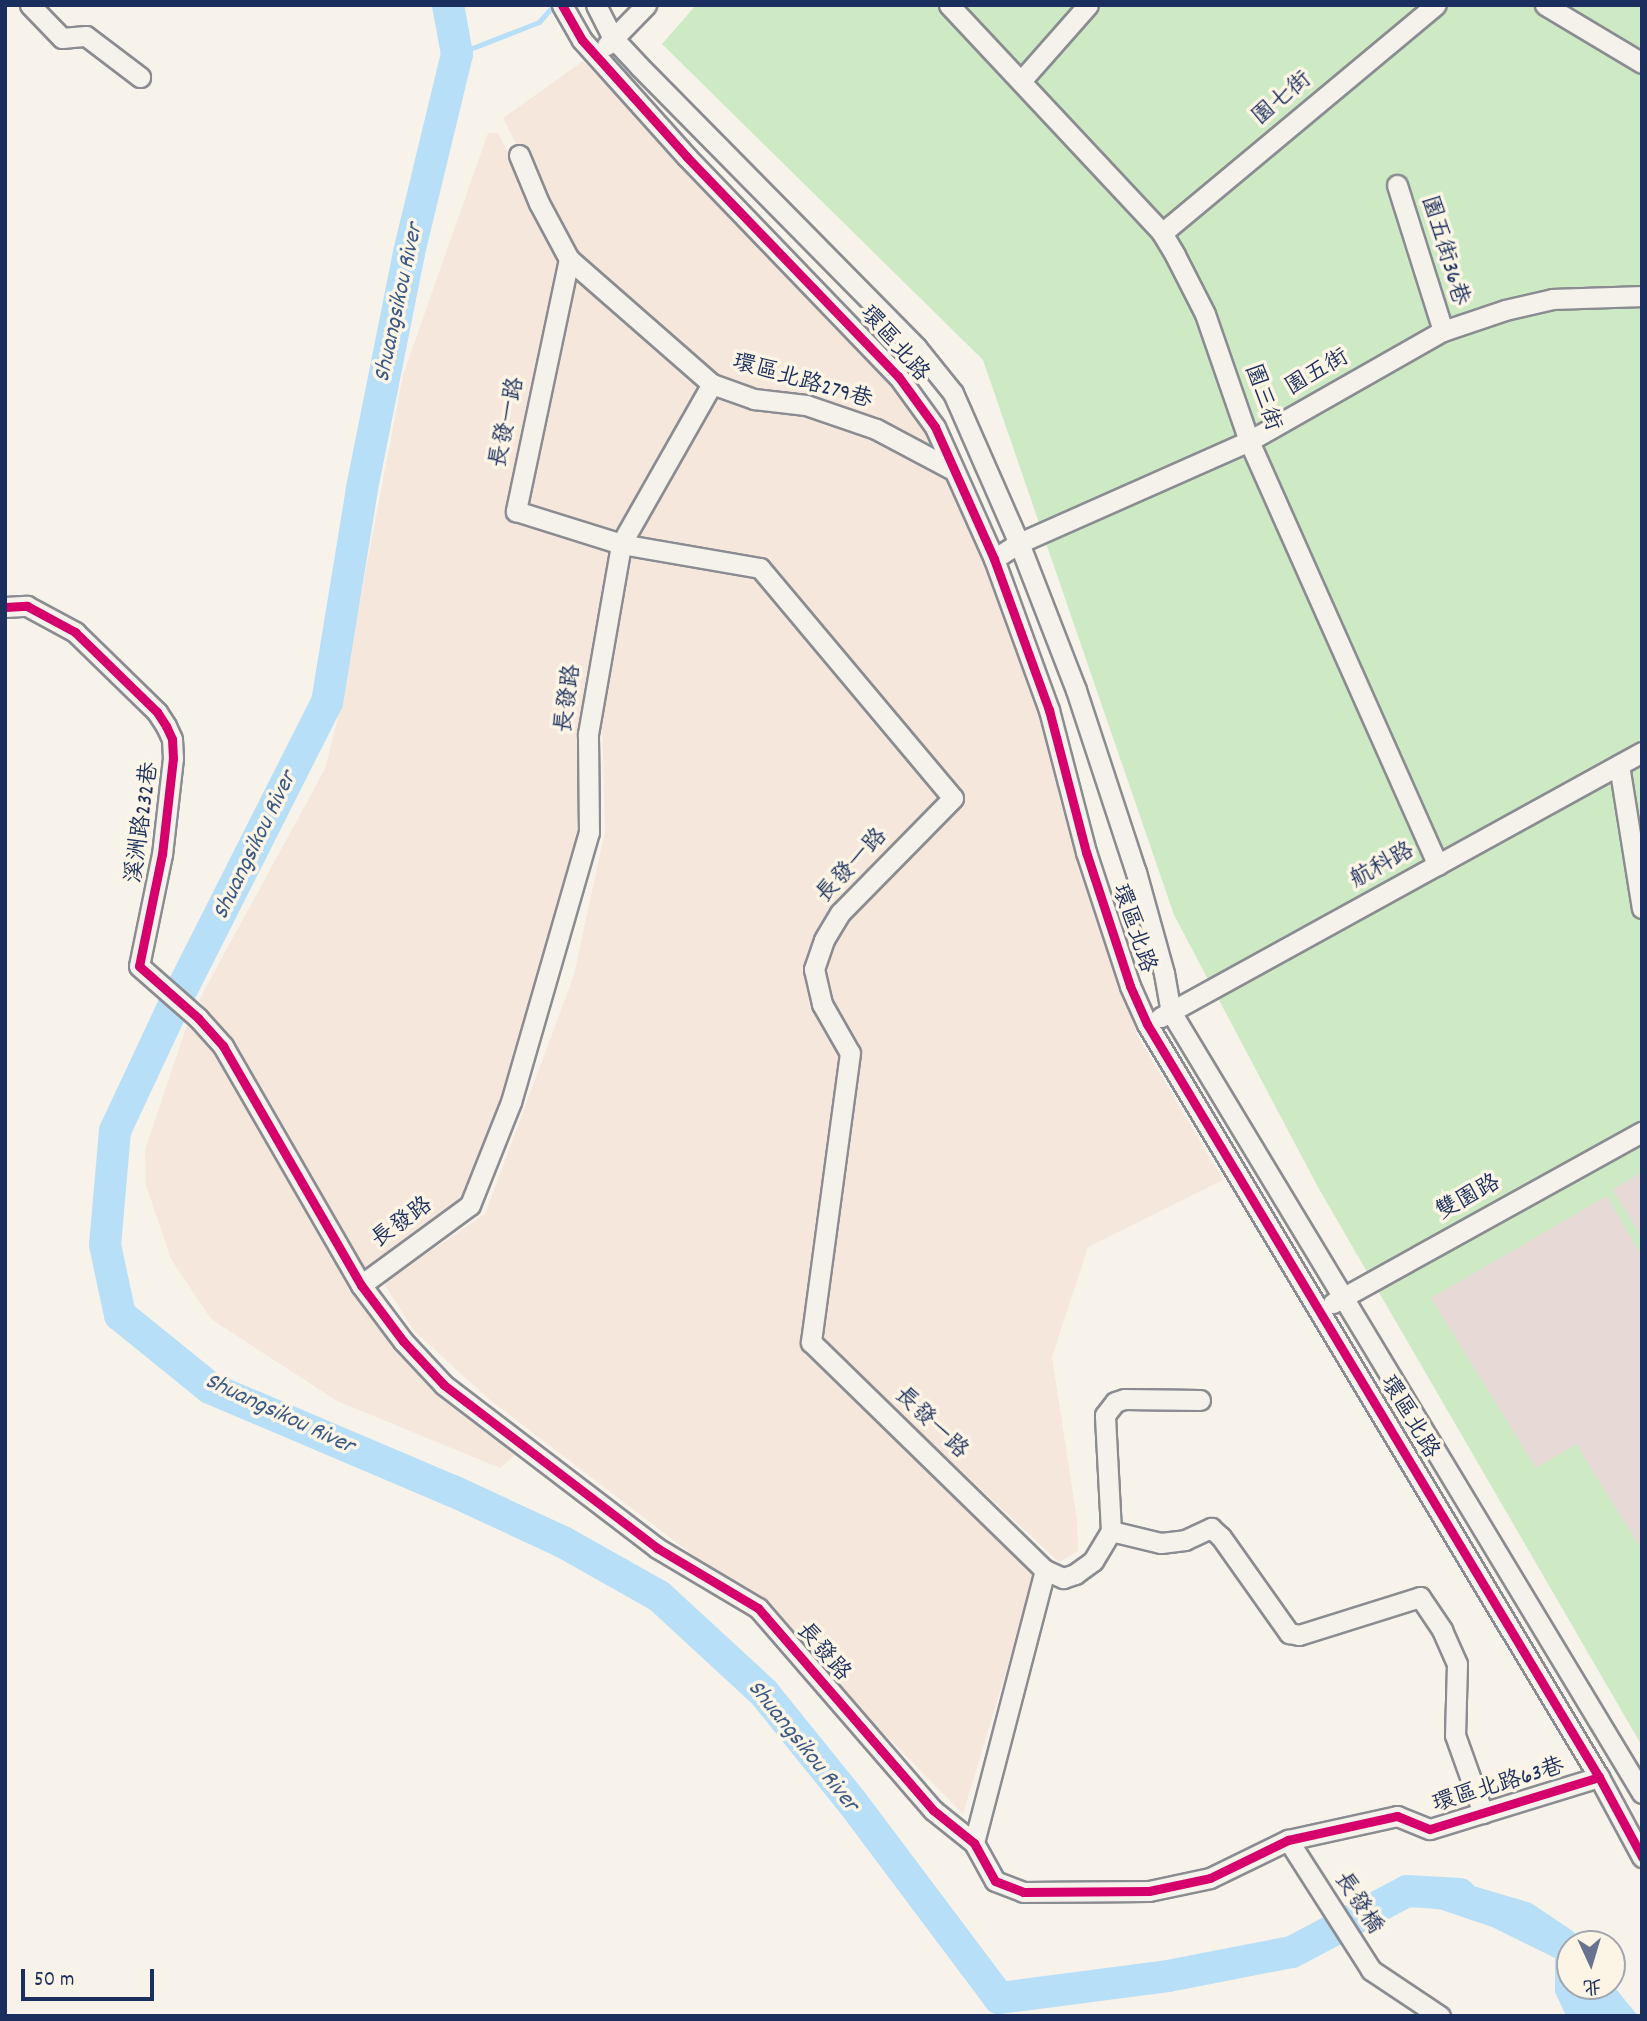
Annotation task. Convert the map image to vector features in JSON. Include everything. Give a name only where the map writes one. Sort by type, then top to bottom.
[{"type":"street","points":[[30,5],[62,38],[86,36],[140,77]]},
{"type":"street","points":[[596,56],[646,5]]},
{"type":"street","name":"園三街","points":[[949,5],[1162,233],[1205,314],[1249,441],[1438,865]]},
{"type":"street","points":[[1021,81],[1088,5]]},
{"type":"street","name":"園七街","points":[[1162,233],[1436,5]]},
{"type":"street","points":[[1545,5],[1642,63]]},
{"type":"street","name":"環區北路","points":[[564,8],[582,40],[596,56],[687,157],[898,376],[935,428],[994,559],[1049,710],[1086,852],[1130,986],[1147,1024],[1599,1777],[1642,1857]]},
{"type":"street","points":[[582,40],[605,9]]},
{"type":"street","name":"環區北路","points":[[605,9],[614,38],[906,337],[953,393],[1019,543],[1102,767],[1139,884],[1164,973],[1171,1012],[1642,1793]]},
{"type":"street","points":[[519,155],[539,203],[569,259],[712,384]]},
{"type":"street","name":"園五街36巷","points":[[1397,186],[1443,331]]},
{"type":"street","name":"長發一路","points":[[569,259],[516,511],[621,544],[760,568],[953,797],[840,913],[824,940],[814,969],[822,1004],[850,1053],[811,1342],[1045,1570]]},
{"type":"street","name":"園五街","points":[[994,559],[1019,543],[1249,441],[1443,331],[1553,299],[1642,296]]},
{"type":"street","name":"環區北路279巷","points":[[712,384],[754,399],[806,405],[876,429],[953,470]]},
{"type":"street","name":"長發路","points":[[712,384],[621,544],[587,734],[589,832],[511,1102],[470,1205],[361,1285],[403,1341],[444,1385],[657,1548],[758,1608],[933,1810],[974,1843],[995,1881],[1023,1892],[1149,1891],[1210,1878],[1288,1840]]},
{"type":"street","name":"溪洲路232巷","points":[[5,607],[27,606],[75,632],[157,712],[172,739],[173,758],[162,854],[139,966],[198,1018],[223,1046],[361,1285]]},
{"type":"street","name":"航科路","points":[[1147,1024],[1642,752]]},
{"type":"street","points":[[1619,765],[1642,908]]},
{"type":"street","name":"雙園路","points":[[1321,1310],[1642,1132]]},
{"type":"street","points":[[974,1843],[1045,1570],[1063,1578],[1075,1574],[1093,1560],[1111,1531],[1105,1415],[1115,1402],[1124,1399],[1199,1400]]},
{"type":"street","points":[[1111,1531],[1161,1543],[1185,1540],[1211,1528],[1222,1537],[1289,1633],[1299,1635],[1420,1597],[1442,1630],[1457,1664],[1455,1735],[1483,1813]]},
{"type":"street","name":"環區北路63巷","points":[[1288,1840],[1397,1816],[1430,1829],[1599,1777]]},
{"type":"street","name":"長發橋","points":[[1288,1840],[1371,1970],[1440,2016]]},
{"type":"shaded area","points":[[583,61],[888,376],[939,453],[878,426],[754,399],[715,380],[572,256],[503,118]]},
{"type":"shaded area","points":[[488,133],[498,133],[564,261],[510,516],[615,548],[580,834],[506,1084],[465,1198],[363,1273],[231,1042],[199,1000],[325,769],[337,721],[403,375]]},
{"type":"shaded area","points":[[572,267],[708,384],[622,542],[520,508]]},
{"type":"shaded area","points":[[714,388],[806,408],[874,431],[949,475],[1042,719],[1089,888],[1138,1037],[1223,1180],[1088,1247],[1052,1357],[1077,1520],[1078,1551],[1059,1562],[820,1339],[858,1061],[830,998],[824,967],[848,916],[962,801],[761,564],[627,540]]},
{"type":"shaded area","points":[[626,550],[755,576],[940,797],[836,903],[812,1002],[840,1057],[805,1348],[1036,1572],[963,1814],[757,1604],[490,1400],[413,1330],[384,1283],[485,1214],[574,975],[605,831],[602,718]]},
{"type":"shaded area","points":[[189,1019],[213,1047],[359,1297],[402,1354],[510,1446],[515,1455],[500,1468],[337,1401],[211,1319],[171,1259],[146,1185],[145,1150]]},
{"type":"green space","points":[[696,5],[1642,5],[1642,1746],[1319,1189],[1174,915],[983,360],[662,44]]},
{"type":"water","points":[[1422,1882],[1470,1885],[1531,1903],[1571,1930],[1556,1930],[1556,1994],[1555,1958],[1492,1927],[1442,1910],[1412,1905]]},
{"type":"water","points":[[1559,2000],[1625,2000],[1638,2016],[1566,2016]]},
{"type":"building","points":[[1642,1172],[1642,1239],[1613,1189]]},
{"type":"building","points":[[1607,1196],[1642,1257],[1642,1550],[1576,1444],[1536,1468],[1431,1298]]},
{"type":"waterway","name":"Shuangsikou River","points":[[448,5],[457,54],[409,253],[362,489],[327,702],[173,1007],[115,1131],[105,1245],[120,1315],[210,1388],[453,1491],[563,1542],[659,1596],[764,1693],[852,1802],[999,1998],[1168,1976],[1292,1952],[1407,1891],[1460,1894]]},
{"type":"waterway","points":[[457,54],[539,22],[554,5]]},
{"type":"cycle path","points":[[562,5],[582,40],[687,157],[898,376],[935,427],[994,559],[1049,710],[1086,852],[1130,986],[1147,1024],[1599,1777],[1642,1857]]},
{"type":"cycle path","points":[[5,607],[27,606],[75,632],[157,712],[166,726],[172,739],[173,758],[162,854],[139,966],[198,1018],[223,1046],[361,1285],[403,1341],[444,1385],[657,1548],[758,1608],[933,1810],[974,1843],[995,1881],[1023,1892],[1149,1891],[1210,1878],[1288,1840],[1397,1816],[1430,1829],[1599,1777]]}]
